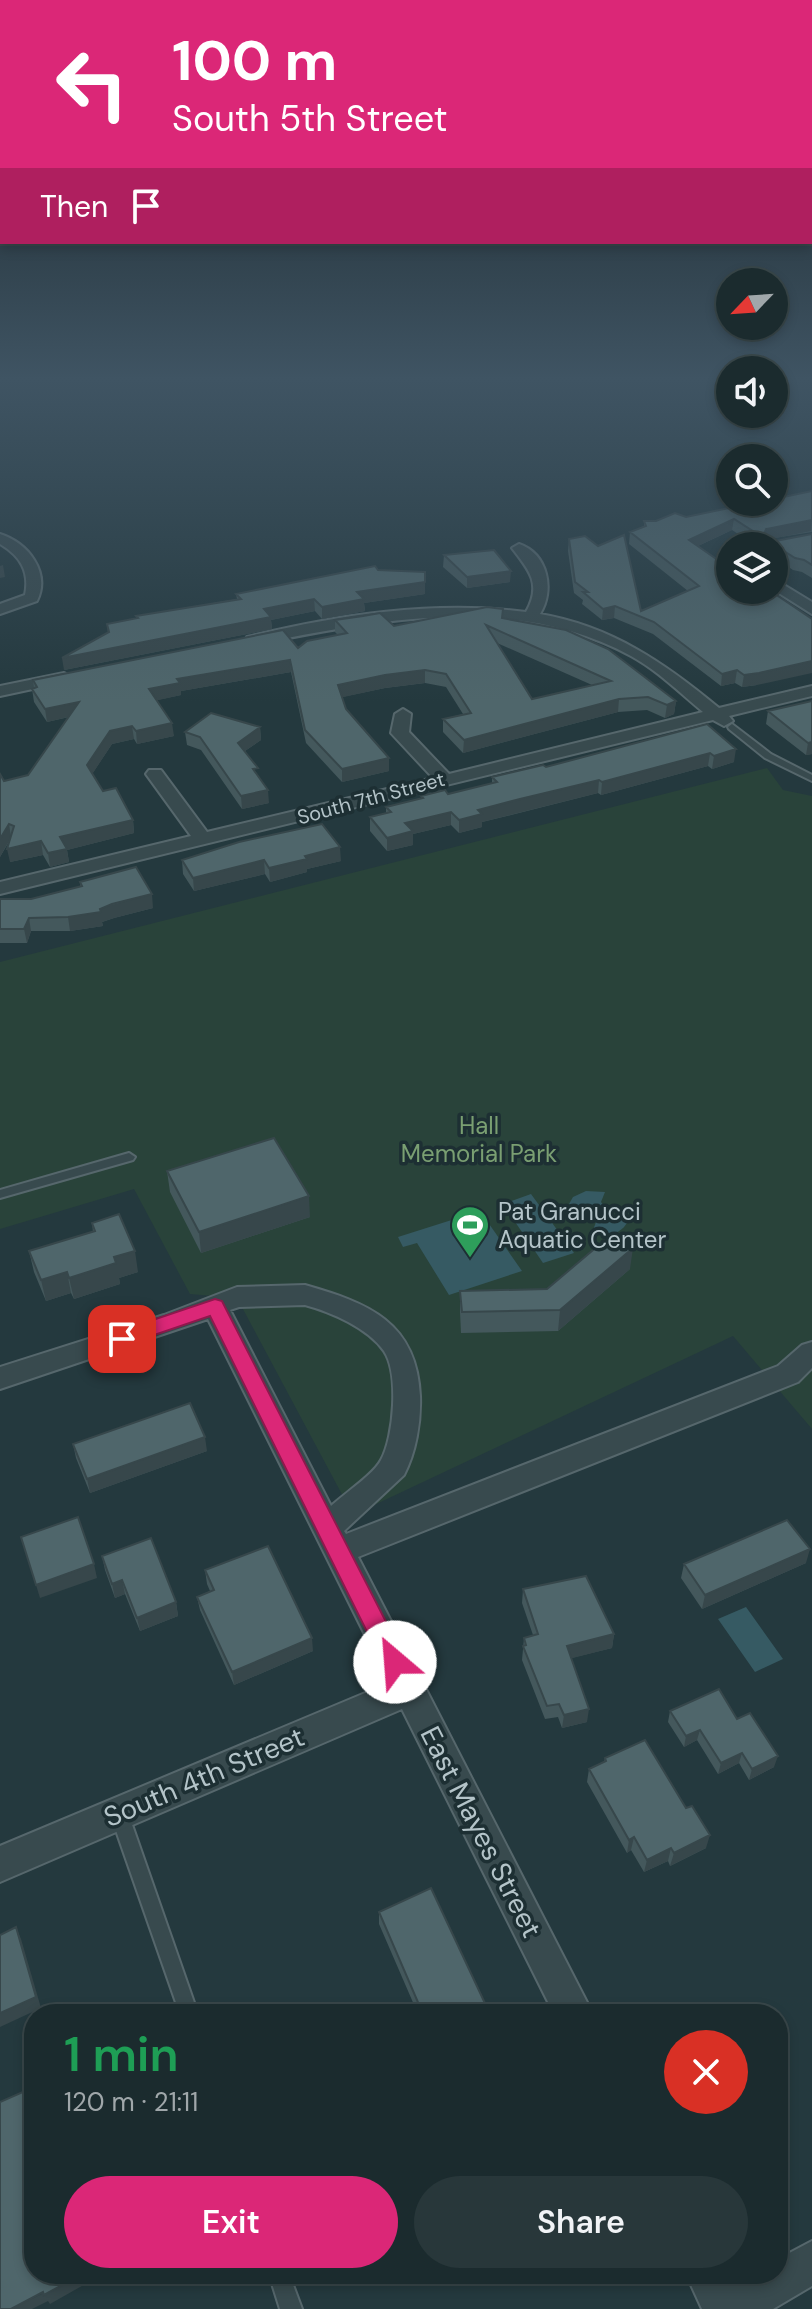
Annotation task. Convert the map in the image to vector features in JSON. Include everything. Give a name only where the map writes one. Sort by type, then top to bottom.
[{"type":"street","points":[[0,538],[26,555],[36,585],[32,598],[0,609]]},
{"type":"street","points":[[519,548],[537,568],[542,579],[541,602],[530,618]]},
{"type":"street","points":[[788,593],[812,609]]},
{"type":"street","points":[[238,643],[373,617],[422,611],[477,612],[530,618],[575,628],[635,652],[732,727]]},
{"type":"street","points":[[0,691],[83,675]]},
{"type":"street","name":"South 7th Street","points":[[0,888],[812,691]]},
{"type":"street","points":[[403,714],[400,733],[444,779]]},
{"type":"street","points":[[155,774],[203,840]]},
{"type":"street","points":[[0,1378],[237,1297],[305,1295],[336,1304],[384,1333],[399,1350],[406,1385],[407,1416],[394,1467],[332,1540]]},
{"type":"street","name":"East Mayes Street","points":[[215,1307],[569,2004]]},
{"type":"street","points":[[332,1540],[764,1384],[788,1374],[812,1352]]},
{"type":"street","name":"South 4th Street","points":[[0,1864],[409,1690]]},
{"type":"street","points":[[788,2276],[812,2262]]},
{"type":"street","points":[[712,2284],[725,2309]]},
{"type":"street","points":[[733,2309],[775,2284]]},
{"type":"lane","points":[[732,727],[768,756],[812,778]]},
{"type":"lane","points":[[0,1194],[129,1157]]},
{"type":"lane","points":[[119,1813],[186,2004]]},
{"type":"lane","points":[[282,2284],[291,2309]]},
{"type":"green space","name":"Hall Memorial Park","points":[[767,768],[783,790],[812,796],[812,1429],[733,1336],[353,1515],[237,1298],[190,1294],[134,1189],[0,1229],[0,962]]},
{"type":"water","points":[[586,1191],[605,1192],[601,1202],[613,1217],[628,1221],[621,1229],[608,1235],[592,1233],[596,1222],[584,1207],[569,1204],[573,1197]]},
{"type":"water","points":[[531,1194],[574,1253],[543,1263],[503,1204]]},
{"type":"water","name":"Pat Granucci Aquatic Center","points":[[480,1211],[522,1271],[449,1295],[417,1243],[403,1247],[398,1237]]},
{"type":"water","points":[[746,1607],[783,1659],[755,1672],[718,1619]]},
{"type":"building","points":[[812,491],[812,520],[754,532],[734,519],[689,540],[716,559],[716,604],[788,603],[812,619],[812,661],[759,673],[744,675],[737,670],[722,674],[654,622],[615,606],[603,609],[575,582],[569,539],[585,536],[598,546],[624,535],[641,611],[699,586],[630,532],[646,526],[644,521],[656,521],[675,513],[686,517],[716,511],[716,516],[788,516],[788,496]]},
{"type":"building","points":[[812,534],[812,565],[788,554],[788,539]]},
{"type":"building","points":[[494,550],[511,571],[467,577],[444,555]]},
{"type":"building","points":[[375,566],[378,570],[425,572],[425,582],[357,592],[364,599],[322,607],[314,599],[264,609],[271,617],[62,658],[109,632],[107,624],[138,618],[136,616],[241,599],[236,594]]},
{"type":"building","points":[[487,607],[503,609],[502,618],[566,630],[608,649],[676,701],[667,705],[648,697],[619,699],[464,740],[443,719],[471,713],[446,674],[425,670],[385,675],[338,685],[346,709],[389,758],[342,769],[305,730],[290,660],[177,679],[180,683],[149,689],[172,723],[136,731],[132,726],[110,731],[87,765],[103,791],[116,788],[133,820],[60,837],[67,849],[48,853],[41,841],[7,849],[14,826],[9,824],[0,839],[0,774],[4,781],[28,775],[79,702],[45,709],[32,689],[37,687],[33,680],[283,630],[298,648],[307,641],[347,633],[335,620],[380,613],[394,626]],"holes":[[[486,625],[611,681],[532,699]]]},
{"type":"building","points":[[812,701],[812,742],[808,743],[768,711]]},
{"type":"building","points":[[211,713],[260,727],[238,743],[258,768],[253,769],[268,790],[241,796],[200,737],[185,732]]},
{"type":"building","points":[[707,724],[736,749],[520,799],[478,810],[482,814],[459,820],[451,812],[405,823],[413,831],[387,838],[370,817],[391,812],[386,807],[423,798],[421,796],[445,790],[448,794],[497,782],[492,777],[543,765],[546,767]]},
{"type":"building","points":[[322,824],[340,847],[305,856],[307,859],[269,868],[264,860],[193,878],[182,860],[239,842]]},
{"type":"building","points":[[136,867],[152,894],[112,904],[100,909],[101,912],[29,918],[24,929],[0,929],[0,899],[31,899],[82,886],[80,882]]},
{"type":"building","points":[[274,1138],[309,1196],[199,1232],[167,1171]]},
{"type":"building","points":[[119,1214],[135,1251],[114,1257],[116,1263],[69,1278],[67,1272],[41,1280],[29,1251],[95,1231],[92,1223]]},
{"type":"building","points":[[612,1234],[633,1248],[560,1310],[462,1312],[460,1291],[547,1289]]},
{"type":"building","points":[[190,1403],[205,1437],[87,1479],[73,1444]]},
{"type":"building","points":[[78,1517],[94,1564],[36,1585],[21,1537]]},
{"type":"building","points":[[787,1520],[810,1549],[705,1595],[684,1564]]},
{"type":"building","points":[[151,1538],[176,1602],[137,1618],[122,1580],[112,1584],[102,1556]]},
{"type":"building","points":[[268,1546],[312,1638],[232,1672],[197,1597],[214,1590],[205,1570]]},
{"type":"building","points":[[586,1576],[614,1634],[567,1646],[589,1709],[564,1715],[559,1704],[547,1706],[523,1646],[526,1645],[524,1638],[538,1634],[523,1589]]},
{"type":"building","points":[[719,1689],[737,1719],[750,1713],[778,1756],[752,1769],[742,1753],[721,1763],[700,1730],[686,1736],[670,1711]]},
{"type":"building","points":[[645,1740],[686,1808],[692,1806],[710,1835],[674,1853],[671,1848],[647,1860],[634,1837],[629,1840],[589,1769],[606,1761],[605,1758]]},
{"type":"building","points":[[431,1888],[485,2004],[419,2004],[379,1912]]},
{"type":"building","points":[[16,1927],[36,1997],[0,2013],[0,1935]]},
{"type":"building","points":[[24,2091],[24,2284],[64,2284],[11,2309],[0,2309],[0,2102]]},
{"type":"place","name":"Pat Granucci Aquatic Center","points":[[470,1259]]},
{"type":"route","points":[[122,1339],[215,1307],[395,1662]]}]
